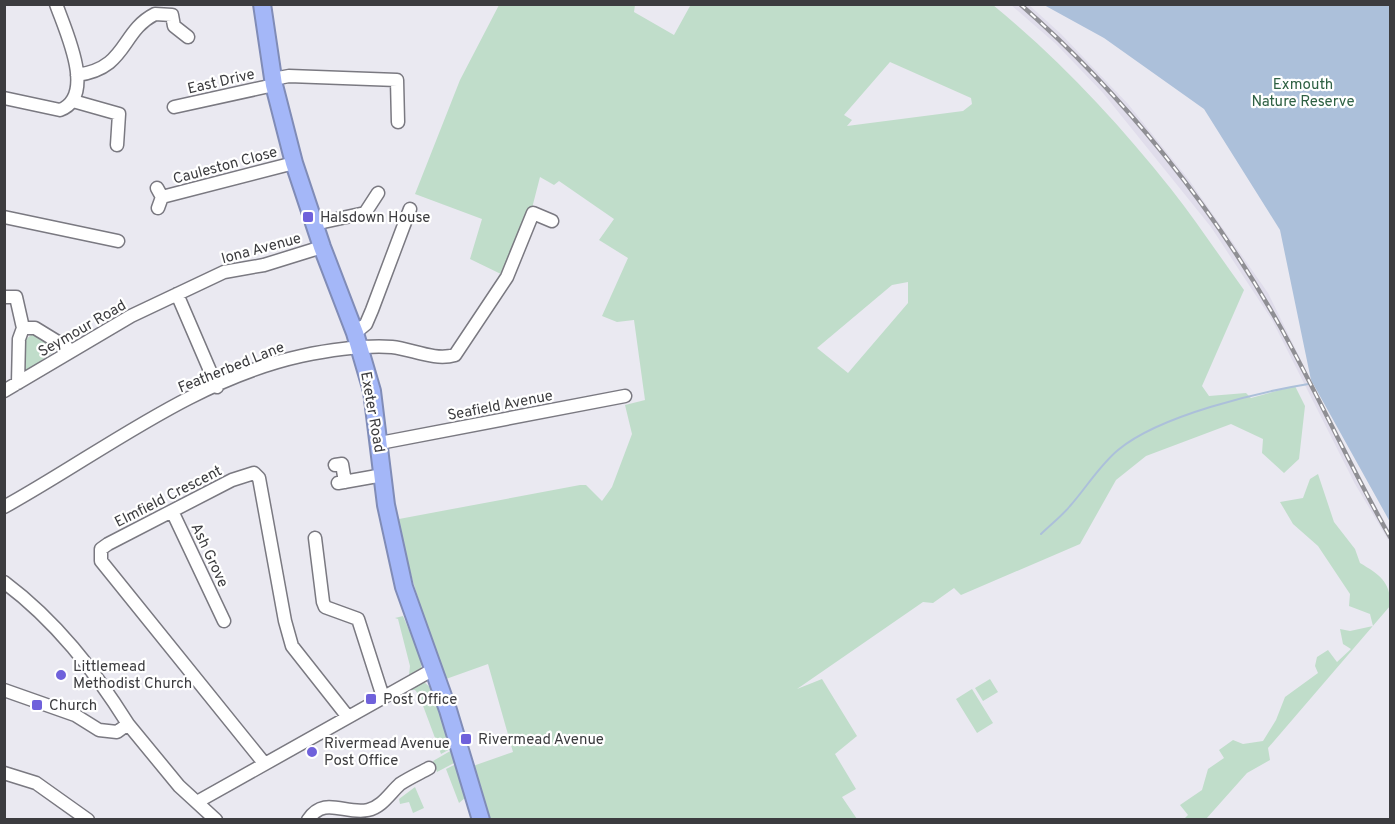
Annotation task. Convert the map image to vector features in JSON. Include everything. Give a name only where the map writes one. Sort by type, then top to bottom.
[{"type":"highway","name":"Exeter Road","points":[[262,4],[274,82],[294,163],[357,340],[372,392],[386,505],[404,587],[434,669],[482,819]]},
{"type":"street","points":[[4,98],[60,110],[73,101],[77,75],[75,57],[56,4]]},
{"type":"street","points":[[77,75],[92,73],[112,62],[143,22],[155,14],[172,15],[174,26],[188,37]]},
{"type":"street","name":"East Drive","points":[[174,107],[274,82],[289,76],[398,80],[398,122]]},
{"type":"street","points":[[73,101],[119,114],[116,147]]},
{"type":"street","name":"Cauleston Close","points":[[159,198],[294,163]]},
{"type":"street","points":[[314,224],[365,213],[378,193]]},
{"type":"street","points":[[357,340],[372,310],[410,209]]},
{"type":"street","name":"Featherbed Lane","points":[[4,507],[130,431],[217,387],[278,362],[357,340],[441,357],[454,355],[507,277],[533,213],[552,221]]},
{"type":"street","points":[[4,217],[117,241]]},
{"type":"street","name":"Iona Avenue","points":[[177,294],[224,272],[264,265],[322,247]]},
{"type":"street","points":[[177,294],[217,387]]},
{"type":"street","name":"Seymour Road","points":[[4,391],[71,350],[177,294]]},
{"type":"street","points":[[4,297],[16,297],[23,328],[19,339],[18,383]]},
{"type":"street","points":[[23,328],[34,328],[71,350]]},
{"type":"street","name":"Seafield Avenue","points":[[380,443],[625,396]]},
{"type":"street","points":[[335,465],[342,464],[341,482],[383,475]]},
{"type":"street","name":"Elmfield Crescent","points":[[264,763],[101,561],[101,549],[248,473],[254,473],[259,478],[285,621],[292,646],[348,717]]},
{"type":"street","name":"Ash Grove","points":[[172,511],[218,617]]},
{"type":"street","points":[[329,543],[315,542],[323,602],[325,607],[358,619],[383,697]]},
{"type":"street","points":[[4,582],[56,626],[91,669],[128,724],[162,766],[216,819]]},
{"type":"street","points":[[197,802],[434,669]]},
{"type":"street","points":[[6,694],[75,715],[99,730],[117,732],[128,724]]},
{"type":"street","points":[[308,819],[318,809],[325,806],[365,811],[374,808],[401,784],[429,768]]},
{"type":"street","points":[[4,773],[36,783],[88,819]]},
{"type":"shaded area","points":[[1011,5],[1029,5],[1061,34],[1128,104],[1189,180],[1268,293],[1354,468],[1390,531],[1390,543],[1355,484],[1272,320],[1211,227],[1103,93],[1056,44]]},
{"type":"green space","points":[[499,5],[635,5],[634,12],[674,35],[690,6],[687,5],[993,5],[1064,69],[1130,140],[1181,201],[1244,290],[1202,386],[1209,396],[1246,393],[1251,398],[1295,386],[1305,406],[1299,459],[1284,473],[1262,453],[1263,439],[1231,424],[1146,456],[1116,480],[1080,544],[961,595],[954,588],[933,603],[923,602],[797,689],[822,679],[857,736],[835,754],[856,789],[842,797],[857,819],[489,819],[473,766],[513,752],[488,664],[446,679],[413,580],[399,519],[580,485],[586,485],[602,501],[612,487],[632,434],[625,405],[645,400],[634,320],[617,322],[602,316],[628,258],[599,240],[614,219],[559,181],[554,185],[540,177],[531,212],[505,276],[470,259],[482,219],[415,194],[460,80]],"holes":[[[890,62],[971,98],[972,104],[963,111],[847,126],[852,120],[844,115]],[[908,282],[908,303],[848,373],[817,348],[892,285]]]},
{"type":"green space","points":[[31,335],[36,335],[57,349],[24,373],[23,342]]},
{"type":"green space","points":[[1318,474],[1334,522],[1355,549],[1360,563],[1379,576],[1389,591],[1390,606],[1373,626],[1370,614],[1349,606],[1350,594],[1318,546],[1293,524],[1280,502],[1303,498],[1310,479]]},
{"type":"green space","points":[[403,616],[422,660],[421,668],[409,675],[410,666],[398,619],[395,618]]},
{"type":"green space","points":[[1373,626],[1268,748],[1270,760],[1247,773],[1206,819],[1184,819],[1188,815],[1180,805],[1202,790],[1208,769],[1224,758],[1219,750],[1233,740],[1243,744],[1263,741],[1276,720],[1285,697],[1318,673],[1315,666],[1317,657],[1328,650],[1337,662],[1351,649],[1343,644],[1340,629],[1350,631]]},
{"type":"green space","points":[[990,679],[998,692],[983,701],[975,688]]},
{"type":"green space","points":[[423,681],[433,690],[452,748],[441,754],[419,695],[415,690],[406,690]]},
{"type":"green space","points":[[972,689],[993,723],[977,733],[956,699]]},
{"type":"green space","points":[[452,750],[456,762],[437,772],[433,761]]},
{"type":"green space","points":[[456,764],[466,797],[459,803],[446,769]]},
{"type":"green space","points":[[415,787],[424,808],[413,813],[409,802],[400,804],[399,799]]},
{"type":"water","name":"Exmouth Nature Reserve","points":[[1044,5],[1390,5],[1390,522],[1311,380],[1280,230],[1204,109],[1104,38]]},
{"type":"waterway","points":[[1041,534],[1067,510],[1111,456],[1136,437],[1211,407],[1266,392],[1314,383]]},
{"type":"railway","points":[[1020,4],[1058,39],[1131,115],[1164,155],[1227,240],[1281,328],[1390,537]]},
{"type":"place","name":"Halsdown House","points":[[308,217]]},
{"type":"place","name":"Littlemead Methodist Church","points":[[61,675]]},
{"type":"place","name":"Post Office","points":[[371,699]]},
{"type":"place","name":"Church","points":[[37,705]]},
{"type":"place","name":"Rivermead Avenue","points":[[466,739]]},
{"type":"place","name":"Rivermead Avenue Post Office","points":[[312,752]]}]
